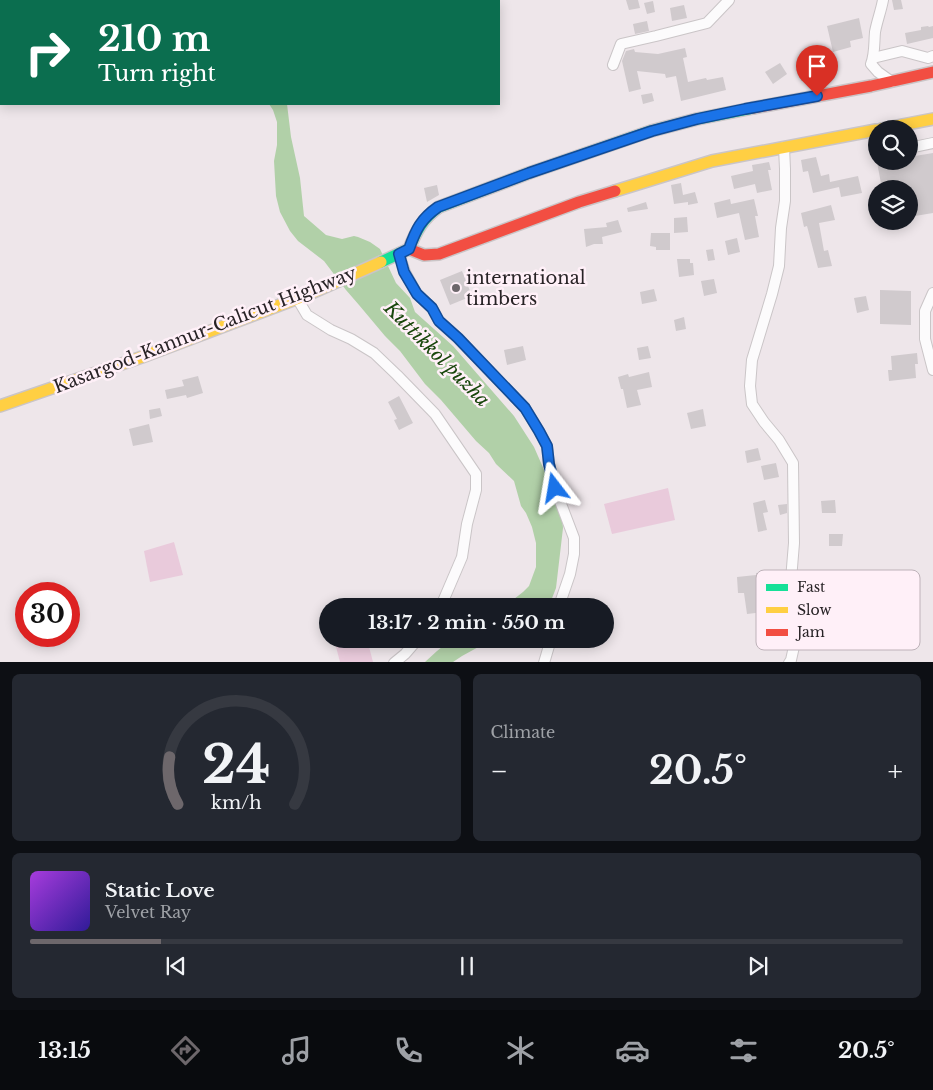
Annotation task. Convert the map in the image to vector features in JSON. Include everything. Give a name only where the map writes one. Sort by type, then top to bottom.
[{"type":"highway","points":[[400,254],[413,237],[421,222],[438,207],[633,137],[697,119],[892,82],[933,72]]},
{"type":"highway","points":[[918,122],[933,119]]},
{"type":"highway","points":[[400,254],[439,254],[580,202],[712,161],[868,131]]},
{"type":"highway","name":"Kasargod-Kannur-Calicut Highway","points":[[0,406],[142,357],[309,294],[400,254]]},
{"type":"street","points":[[613,65],[621,44],[707,23],[729,0]]},
{"type":"street","points":[[883,0],[875,34],[874,58],[871,64],[878,72],[892,82]]},
{"type":"street","points":[[874,58],[902,52],[928,58],[933,56]]},
{"type":"street","points":[[918,146],[933,143]]},
{"type":"street","points":[[784,147],[786,169],[785,201],[781,228],[779,266],[770,303],[752,360],[750,386],[752,404],[779,440],[793,463],[794,543],[792,570]]},
{"type":"street","points":[[400,254],[404,272],[417,294],[432,308],[439,321],[458,338],[525,408],[547,446],[555,488],[574,538],[574,554],[570,574],[562,598]]},
{"type":"street","points":[[933,294],[925,311],[925,339],[933,370]]},
{"type":"street","points":[[297,298],[307,315],[330,330],[351,339],[374,353],[397,375],[436,414],[476,474],[476,490],[462,558],[444,598]]},
{"type":"street","points":[[394,662],[410,648]]},
{"type":"street","points":[[544,662],[548,648]]},
{"type":"street","points":[[789,662],[793,650]]},
{"type":"shaded area","points":[[668,488],[675,520],[612,534],[604,504]]},
{"type":"shaded area","points":[[174,542],[183,575],[150,582],[144,551]]},
{"type":"shaded area","points":[[336,648],[369,648],[373,662],[340,662]]},
{"type":"water","name":"Kuttikkol puzha","points":[[270,105],[287,105],[291,137],[300,178],[304,216],[326,235],[342,239],[358,237],[380,249],[396,283],[410,298],[415,312],[453,346],[514,416],[534,447],[559,504],[562,516],[563,528],[556,588],[552,598],[515,598],[529,586],[536,567],[536,543],[532,527],[521,506],[514,481],[496,464],[489,453],[425,384],[400,351],[346,290],[324,261],[298,241],[290,231],[280,212],[276,196],[274,161],[277,145],[277,122]]},
{"type":"water","points":[[441,648],[477,648],[453,662],[425,662]]},
{"type":"building","points":[[626,0],[638,0],[640,8],[629,10]]},
{"type":"building","points":[[892,0],[901,0],[903,9],[894,10]]},
{"type":"building","points":[[653,1],[655,12],[647,14],[644,3]]},
{"type":"building","points":[[684,5],[687,18],[672,21],[670,8]]},
{"type":"building","points":[[859,18],[863,38],[850,41],[851,47],[833,52],[827,26]]},
{"type":"building","points":[[647,21],[649,31],[635,34],[633,24]]},
{"type":"building","points":[[933,26],[933,38],[907,44],[905,33],[921,30],[921,27]]},
{"type":"building","points":[[685,48],[687,57],[683,58],[688,82],[723,77],[726,90],[681,101],[676,76],[666,78],[665,74],[637,71],[641,89],[629,92],[622,61],[626,51],[634,49],[635,52],[658,54]]},
{"type":"building","points":[[780,63],[787,74],[773,84],[765,72]]},
{"type":"building","points":[[813,65],[816,78],[801,81],[799,68]]},
{"type":"building","points":[[652,93],[654,101],[643,104],[641,95]]},
{"type":"building","points":[[933,153],[933,213],[918,216],[918,180],[880,180],[878,170],[918,170],[918,156]]},
{"type":"building","points":[[816,157],[821,176],[829,174],[830,182],[858,176],[862,193],[841,197],[839,187],[813,193],[808,171],[803,172],[801,160]]},
{"type":"building","points":[[769,162],[771,170],[768,170],[772,190],[757,193],[755,184],[734,189],[731,176],[753,171],[752,165]]},
{"type":"building","points":[[681,183],[683,195],[695,192],[698,203],[688,205],[688,202],[674,204],[671,185]]},
{"type":"building","points":[[437,185],[439,195],[427,202],[424,188]]},
{"type":"building","points":[[730,199],[731,204],[754,199],[758,216],[755,216],[759,237],[745,240],[739,213],[717,218],[714,203]]},
{"type":"building","points":[[646,202],[648,209],[628,212],[627,208]]},
{"type":"building","points":[[831,205],[835,220],[819,223],[824,251],[828,250],[832,266],[818,268],[807,226],[804,227],[801,213]]},
{"type":"building","points":[[687,217],[688,232],[674,233],[674,218]]},
{"type":"building","points":[[618,220],[622,232],[602,237],[603,244],[594,244],[586,247],[584,229],[607,227],[606,223]]},
{"type":"building","points":[[651,233],[670,233],[670,250],[656,250],[656,247],[650,246]]},
{"type":"building","points":[[737,238],[740,252],[728,255],[725,241]]},
{"type":"building","points":[[713,249],[715,260],[708,261],[706,250]]},
{"type":"building","points":[[677,259],[690,259],[690,263],[693,263],[694,275],[679,277]]},
{"type":"building","name":"international timbers","points":[[462,271],[472,296],[450,305],[440,280]]},
{"type":"building","points":[[714,279],[717,293],[704,296],[701,281]]},
{"type":"building","points":[[654,289],[657,301],[642,304],[640,292]]},
{"type":"building","points":[[880,290],[911,291],[911,325],[880,324]]},
{"type":"building","points":[[866,296],[869,310],[857,313],[854,298]]},
{"type":"building","points":[[684,317],[686,329],[676,331],[674,320]]},
{"type":"building","points":[[523,346],[526,360],[507,365],[504,350]]},
{"type":"building","points":[[648,346],[651,358],[639,360],[637,348]]},
{"type":"building","points":[[917,353],[918,364],[915,364],[916,378],[889,381],[888,370],[892,370],[891,356]]},
{"type":"building","points":[[649,372],[652,387],[637,390],[641,405],[627,408],[618,377],[628,374],[629,377]]},
{"type":"building","points":[[198,376],[203,393],[187,398],[186,395],[167,399],[165,390],[184,386],[182,380]]},
{"type":"building","points":[[399,396],[413,423],[399,430],[394,420],[397,419],[388,402]]},
{"type":"building","points":[[160,408],[162,416],[150,419],[149,410]]},
{"type":"building","points":[[703,409],[706,426],[691,429],[687,413]]},
{"type":"building","points":[[149,424],[153,442],[133,446],[129,429]]},
{"type":"building","points":[[758,448],[761,460],[747,463],[745,451]]},
{"type":"building","points":[[776,463],[779,477],[764,480],[761,466]]},
{"type":"building","points":[[765,500],[768,512],[763,513],[767,530],[758,532],[753,503]]},
{"type":"building","points":[[835,500],[836,513],[822,513],[821,501]]},
{"type":"building","points":[[787,504],[787,513],[780,515],[778,505]]},
{"type":"building","points":[[829,534],[843,534],[842,546],[829,546]]},
{"type":"building","points":[[756,575],[756,613],[747,614],[744,593],[738,593],[737,577]]},
{"type":"traffic: fast","points":[[381,262],[409,249],[421,225],[439,207],[529,173],[651,131],[697,119],[753,108]]},
{"type":"traffic: slow","points":[[918,122],[933,119]]},
{"type":"traffic: slow","points":[[615,191],[712,161],[868,132]]},
{"type":"traffic: slow","points":[[0,406],[142,357],[309,294],[381,262]]},
{"type":"traffic: jam","points":[[753,108],[871,86],[933,72]]},
{"type":"traffic: jam","points":[[409,249],[424,255],[439,254],[579,202],[615,191]]},
{"type":"place","name":"international timbers","points":[[456,288]]},
{"type":"route","points":[[555,488],[547,446],[525,408],[458,338],[439,321],[432,308],[417,294],[404,272],[399,254],[409,249],[421,222],[438,207],[529,173],[652,131],[697,119],[817,96]]}]
